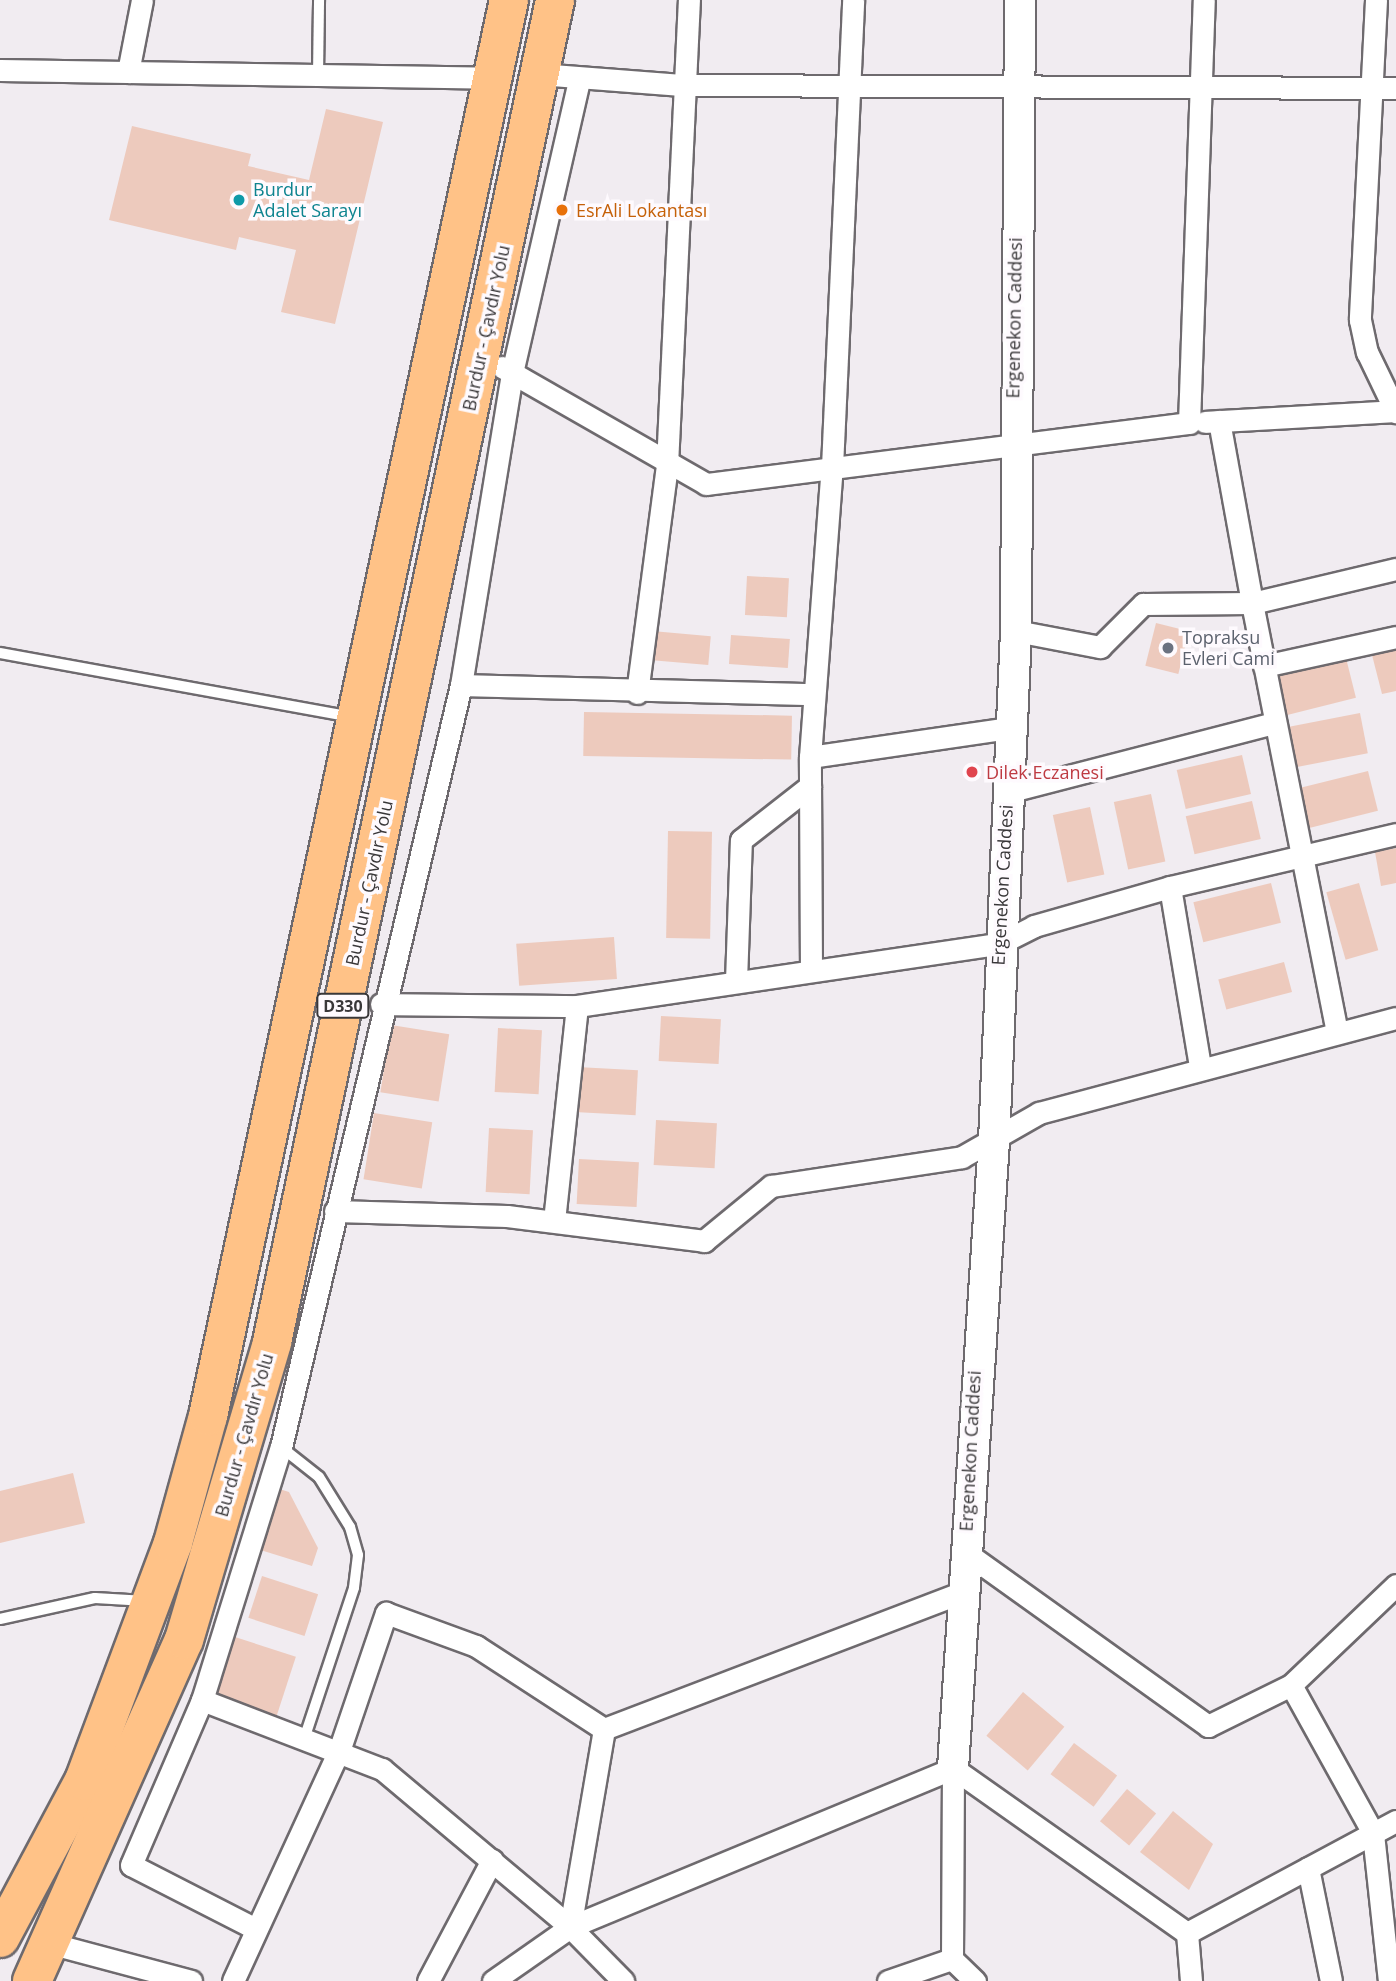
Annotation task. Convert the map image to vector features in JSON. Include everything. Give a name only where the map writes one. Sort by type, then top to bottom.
[{"type":"highway","name":"D330","points":[[0,1938],[84,1781],[152,1602],[211,1402],[509,0]]},
{"type":"highway","name":"Burdur - Çavdır Yolu","points":[[32,1981],[53,1944],[184,1640],[272,1342],[496,364],[540,74],[555,0]]},
{"type":"street","points":[[128,72],[142,0]]},
{"type":"street","points":[[637,693],[667,465],[682,85],[689,0]]},
{"type":"street","points":[[811,971],[810,757],[832,467],[853,0]]},
{"type":"street","name":"Ergenekon Caddesi","points":[[953,1768],[965,1552],[994,1141],[999,944],[1016,631],[1014,446],[1020,0]]},
{"type":"street","points":[[1189,423],[1198,85],[1204,0]]},
{"type":"street","points":[[496,364],[695,482],[715,485],[832,467],[1189,423],[1396,411],[1367,352],[1360,320],[1376,0]]},
{"type":"street","points":[[0,70],[492,78]]},
{"type":"street","points":[[540,74],[579,80],[682,85],[849,88],[1017,85],[1396,88]]},
{"type":"street","points":[[254,1928],[131,1865],[202,1700],[282,1447],[381,1004],[461,685],[496,364],[579,80]]},
{"type":"street","points":[[1219,421],[1298,857],[1337,1032]]},
{"type":"street","points":[[1016,631],[1100,647],[1143,604],[1252,603],[1396,569]]},
{"type":"street","points":[[1264,666],[1396,637]]},
{"type":"street","points":[[461,685],[637,693],[813,694]]},
{"type":"street","points":[[1007,792],[1274,723]]},
{"type":"street","points":[[810,757],[1010,728]]},
{"type":"street","points":[[736,981],[740,840],[810,786]]},
{"type":"street","points":[[381,1004],[577,1006],[999,944],[1034,926],[1170,887],[1396,834]]},
{"type":"street","points":[[1170,887],[1199,1066]]},
{"type":"street","points":[[554,1221],[577,1006]]},
{"type":"street","points":[[335,1211],[554,1221],[704,1241],[771,1186],[948,1160],[994,1141],[1039,1114],[1199,1066],[1396,1018]]},
{"type":"street","points":[[965,1552],[1208,1726],[1290,1685],[1396,1585]]},
{"type":"street","points":[[604,1730],[963,1592]]},
{"type":"street","points":[[233,1981],[254,1928],[340,1748],[386,1613],[476,1646],[604,1730]]},
{"type":"street","points":[[1290,1685],[1373,1833],[1389,1981]]},
{"type":"street","points":[[202,1700],[340,1748],[399,1781],[570,1927],[623,1981]]},
{"type":"street","points":[[570,1927],[604,1730]]},
{"type":"street","points":[[493,1981],[570,1927],[953,1768]]},
{"type":"street","points":[[953,1768],[1187,1933]]},
{"type":"street","points":[[953,1768],[952,1959],[975,1981]]},
{"type":"street","points":[[1187,1933],[1396,1821]]},
{"type":"street","points":[[428,1981],[492,1860]]},
{"type":"street","points":[[1308,1868],[1331,1981]]},
{"type":"street","points":[[1187,1933],[1191,1981]]},
{"type":"street","points":[[53,1944],[191,1981]]},
{"type":"street","points":[[888,1981],[952,1959]]},
{"type":"lane","points":[[318,0],[318,75]]},
{"type":"lane","points":[[0,653],[358,718]]},
{"type":"lane","points":[[282,1447],[320,1477],[350,1527],[358,1555],[354,1588],[305,1736]]},
{"type":"lane","points":[[0,1619],[94,1598],[152,1602]]},
{"type":"building","name":"Burdur Adalet Sarayı","points":[[326,109],[383,122],[335,324],[281,312],[296,250],[239,237],[236,250],[109,220],[132,126],[251,154],[248,166],[309,180]]},
{"type":"building","points":[[747,576],[789,578],[787,617],[745,615]]},
{"type":"building","name":"Topraksu Evleri Cami","points":[[1156,623],[1189,631],[1178,674],[1145,666]]},
{"type":"building","points":[[652,631],[711,636],[708,665],[649,660]]},
{"type":"building","points":[[731,635],[790,639],[788,668],[729,664]]},
{"type":"building","points":[[1396,649],[1396,691],[1382,694],[1372,655]]},
{"type":"building","points":[[1346,658],[1356,698],[1278,717],[1268,677]]},
{"type":"building","points":[[584,712],[792,716],[791,760],[583,756]]},
{"type":"building","points":[[1360,713],[1368,753],[1289,769],[1281,728]]},
{"type":"building","points":[[1242,755],[1251,794],[1186,809],[1177,770]]},
{"type":"building","points":[[1368,771],[1378,811],[1299,830],[1289,791]]},
{"type":"building","points":[[1151,794],[1165,861],[1128,869],[1114,802]]},
{"type":"building","points":[[1252,801],[1261,839],[1195,854],[1186,816]]},
{"type":"building","points":[[1090,807],[1104,874],[1067,882],[1053,815]]},
{"type":"building","points":[[668,831],[712,832],[710,939],[666,938]]},
{"type":"building","points":[[1396,848],[1396,883],[1381,886],[1375,852]]},
{"type":"building","points":[[1271,883],[1281,923],[1203,942],[1193,902]]},
{"type":"building","points":[[1359,883],[1378,950],[1346,960],[1326,892]]},
{"type":"building","points":[[614,937],[617,979],[519,986],[516,944]]},
{"type":"building","points":[[1284,962],[1292,992],[1226,1010],[1218,980]]},
{"type":"building","points":[[661,1016],[721,1019],[719,1064],[659,1061]]},
{"type":"building","points":[[391,1025],[449,1034],[439,1101],[380,1092]]},
{"type":"building","points":[[498,1028],[542,1030],[539,1094],[495,1092]]},
{"type":"building","points":[[577,1067],[638,1070],[636,1115],[575,1112]]},
{"type":"building","points":[[374,1113],[432,1122],[422,1188],[364,1179]]},
{"type":"building","points":[[656,1120],[717,1123],[715,1168],[654,1165]]},
{"type":"building","points":[[489,1128],[533,1130],[530,1194],[486,1192]]},
{"type":"building","points":[[579,1159],[639,1162],[637,1207],[577,1204]]},
{"type":"building","points":[[73,1473],[85,1523],[0,1543],[0,1491]]},
{"type":"building","points":[[273,1487],[289,1492],[318,1548],[312,1566],[254,1548]]},
{"type":"building","points":[[262,1576],[318,1594],[305,1636],[248,1618]]},
{"type":"building","points":[[235,1637],[296,1657],[276,1719],[215,1699]]},
{"type":"building","points":[[1023,1692],[1064,1727],[1028,1770],[986,1736]]},
{"type":"building","points":[[1074,1743],[1117,1775],[1094,1807],[1051,1774]]},
{"type":"building","points":[[1127,1789],[1156,1813],[1129,1846],[1100,1821]]},
{"type":"building","points":[[1173,1811],[1213,1844],[1189,1890],[1140,1852]]},
{"type":"place","name":"Burdur Adalet Sarayı","points":[[239,200]]},
{"type":"place","name":"EsrAli Lokantası","points":[[562,210]]},
{"type":"place","name":"Topraksu Evleri Cami","points":[[1168,648]]},
{"type":"place","name":"Dilek Eczanesi","points":[[972,772]]}]
